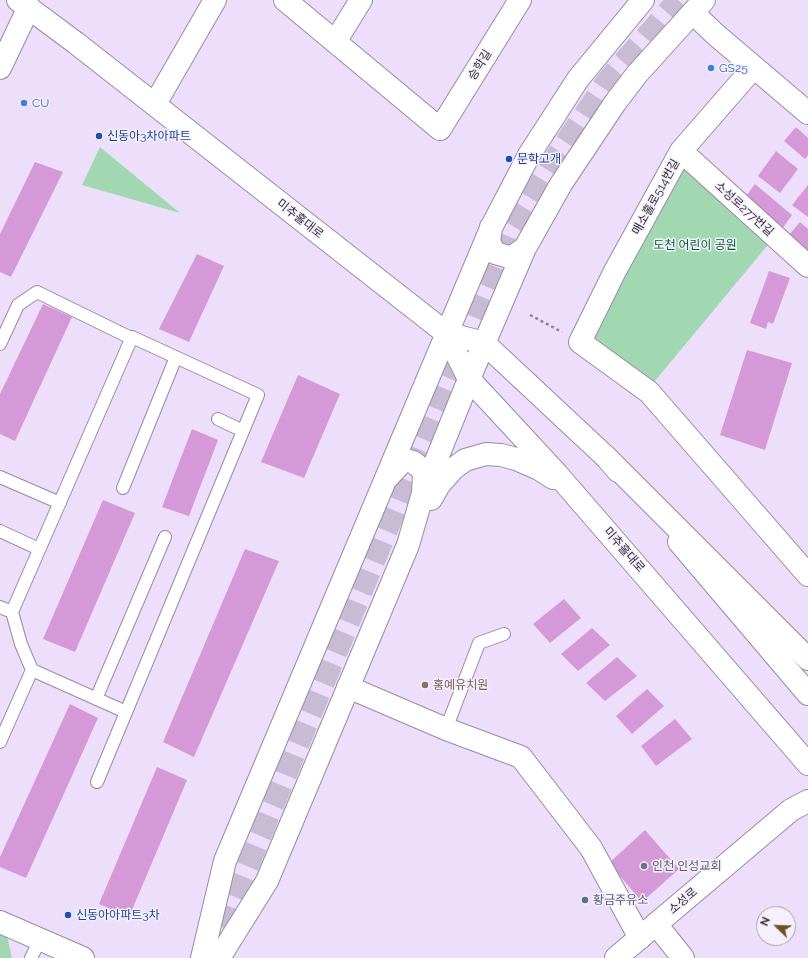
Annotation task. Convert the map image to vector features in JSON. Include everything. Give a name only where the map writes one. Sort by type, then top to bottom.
[{"type":"main road","points":[[155,104],[215,0]]},
{"type":"main road","points":[[286,0],[334,42],[361,0]]},
{"type":"main road","name":"승학길","points":[[334,42],[440,129],[520,0]]},
{"type":"main road","points":[[202,958],[225,861],[492,226],[529,155],[578,79],[643,0]]},
{"type":"main road","points":[[0,68],[23,3]]},
{"type":"main road","name":"미추홀대로","points":[[23,3],[155,104],[446,333],[484,343],[606,457],[808,694]]},
{"type":"main road","points":[[408,545],[423,492],[525,248],[561,184],[615,103],[637,74],[698,6],[754,67],[808,113]]},
{"type":"main road","name":"매소홀로514번길","points":[[580,342],[615,271],[681,151],[754,67]]},
{"type":"main road","name":"소성로277번길","points":[[681,151],[808,266]]},
{"type":"main road","points":[[492,226],[489,242],[495,253],[509,257],[514,256],[525,248]]},
{"type":"main road","name":"미추홀대로","points":[[446,333],[469,379],[574,492],[808,764]]},
{"type":"main road","points":[[580,342],[649,392],[808,575]]},
{"type":"main road","points":[[219,958],[267,881],[408,545],[439,485],[453,469],[472,457],[493,454],[512,458],[539,469],[574,492]]},
{"type":"main road","points":[[606,457],[808,659]]},
{"type":"main road","points":[[386,480],[402,462],[406,460],[413,462],[422,468],[424,473],[423,492]]},
{"type":"main road","points":[[348,687],[446,729],[521,757],[591,848],[648,931],[683,958]]},
{"type":"main road","name":"소성로","points":[[616,958],[791,810],[808,801]]},
{"type":"main road","points":[[0,922],[35,949],[83,958]]},
{"type":"lane","points":[[1,338],[18,305],[37,292],[131,338],[132,337],[258,395],[97,782]]},
{"type":"lane","points":[[126,712],[32,670],[21,644],[12,612],[131,338]]},
{"type":"lane","points":[[123,488],[176,357]]},
{"type":"lane","points":[[218,419],[243,431]]},
{"type":"lane","points":[[0,476],[60,503]]},
{"type":"lane","points":[[0,531],[39,549]]},
{"type":"lane","points":[[96,699],[165,537]]},
{"type":"lane","points":[[0,607],[12,612]]},
{"type":"lane","points":[[446,729],[480,643],[504,634]]},
{"type":"lane","points":[[0,742],[32,670]]},
{"type":"path","points":[[530,315],[580,342]]},
{"type":"green space","points":[[100,147],[180,213],[82,185]]},
{"type":"green space","name":"도천 어린이 공원","points":[[681,153],[772,240],[650,387],[583,341]]},
{"type":"green space","points":[[0,933],[7,936],[12,958],[0,958]]},
{"type":"building","points":[[796,127],[808,138],[808,155],[805,159],[784,141]]},
{"type":"building","points":[[776,151],[798,169],[780,193],[758,176]]},
{"type":"building","points":[[35,162],[63,172],[11,277],[0,272],[0,234]]},
{"type":"building","points":[[755,184],[792,215],[782,229],[746,196]]},
{"type":"building","points":[[808,185],[808,217],[792,205]]},
{"type":"building","points":[[800,222],[808,229],[808,252],[789,235]]},
{"type":"building","points":[[197,254],[224,266],[189,342],[159,329]]},
{"type":"building","points":[[769,271],[790,278],[773,324],[768,322],[766,329],[750,323]]},
{"type":"building","points":[[43,304],[72,317],[15,441],[0,434],[0,394]]},
{"type":"building","points":[[747,350],[792,363],[765,450],[720,435]]},
{"type":"building","points":[[298,375],[340,394],[304,478],[261,462]]},
{"type":"building","points":[[192,429],[218,440],[189,516],[162,507]]},
{"type":"building","points":[[103,500],[135,513],[75,652],[43,639]]},
{"type":"building","points":[[245,549],[279,561],[194,757],[163,742]]},
{"type":"building","points":[[564,599],[581,618],[550,643],[533,624]]},
{"type":"building","points":[[592,628],[610,645],[578,671],[561,654]]},
{"type":"building","points":[[617,657],[637,676],[605,701],[586,683]]},
{"type":"building","points":[[647,689],[664,706],[632,734],[616,716]]},
{"type":"building","points":[[70,704],[98,718],[26,878],[0,867],[0,857]]},
{"type":"building","points":[[675,719],[692,739],[656,766],[641,746]]},
{"type":"building","points":[[157,767],[187,780],[129,917],[99,904]]},
{"type":"building","name":"인천 인성교회","points":[[645,830],[679,869],[642,902],[609,863]]},
{"type":"tunnel","points":[[210,958],[510,232],[556,157],[607,81],[678,0]]},
{"type":"place","name":"GS25","points":[[711,68]]},
{"type":"place","name":"CU","points":[[24,103]]},
{"type":"place","name":"신동아3차아파트","points":[[99,136]]},
{"type":"place","name":"문학고개","points":[[509,159]]},
{"type":"place","name":"홍예유치원","points":[[425,685]]},
{"type":"place","name":"인천 인성교회","points":[[644,866]]},
{"type":"place","name":"황금주유소","points":[[585,900]]},
{"type":"place","name":"신동아아파트3차","points":[[68,915]]}]
